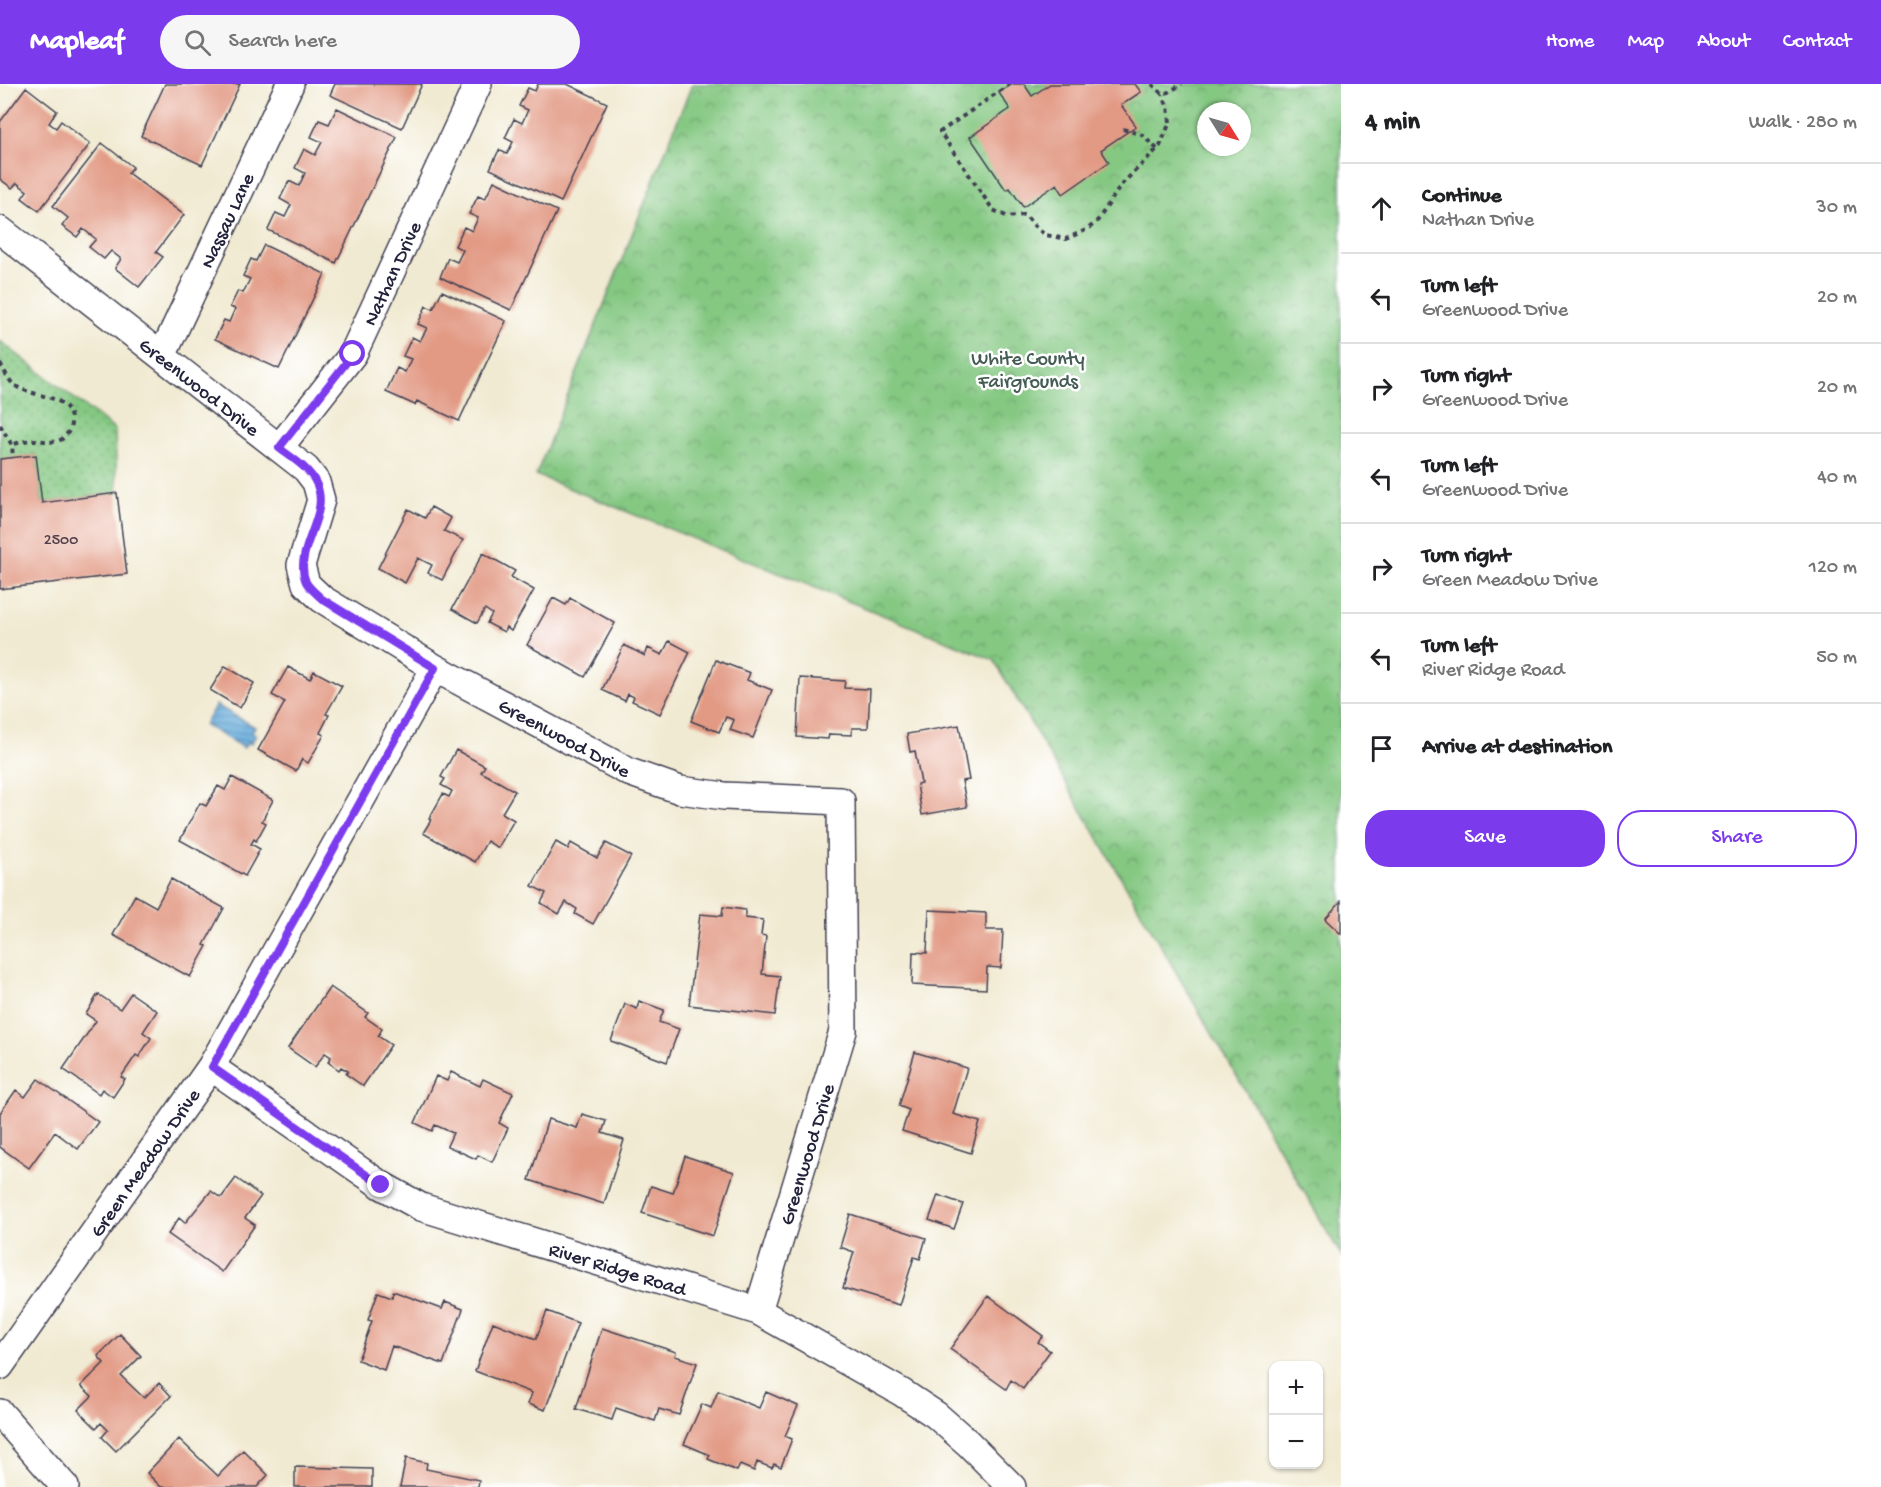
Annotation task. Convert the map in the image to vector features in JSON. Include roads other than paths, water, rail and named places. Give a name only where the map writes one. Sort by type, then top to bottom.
[{"type":"street","name":"Nassau Lane","points":[[162,356],[290,84]]},
{"type":"street","name":"Nathan Drive","points":[[279,448],[353,354],[478,84]]},
{"type":"street","name":"Greenwood Drive","points":[[0,230],[306,469],[316,482],[321,500],[301,564],[306,584],[322,599],[435,668],[629,772],[681,790],[724,796],[841,801],[843,1031],[758,1311]]},
{"type":"street","name":"Green Meadow Drive","points":[[0,1366],[212,1067],[435,668]]},
{"type":"street","name":"River Ridge Road","points":[[212,1067],[381,1185],[421,1207],[758,1311],[901,1392],[936,1415],[1012,1487]]},
{"type":"street","points":[[0,1413],[65,1487]]},
{"type":"water","points":[[216,705],[255,727],[252,732],[256,735],[251,744],[247,742],[244,748],[204,725]]},
{"type":"park label","name":"White County Fairgrounds","points":[[1028,368]]}]
